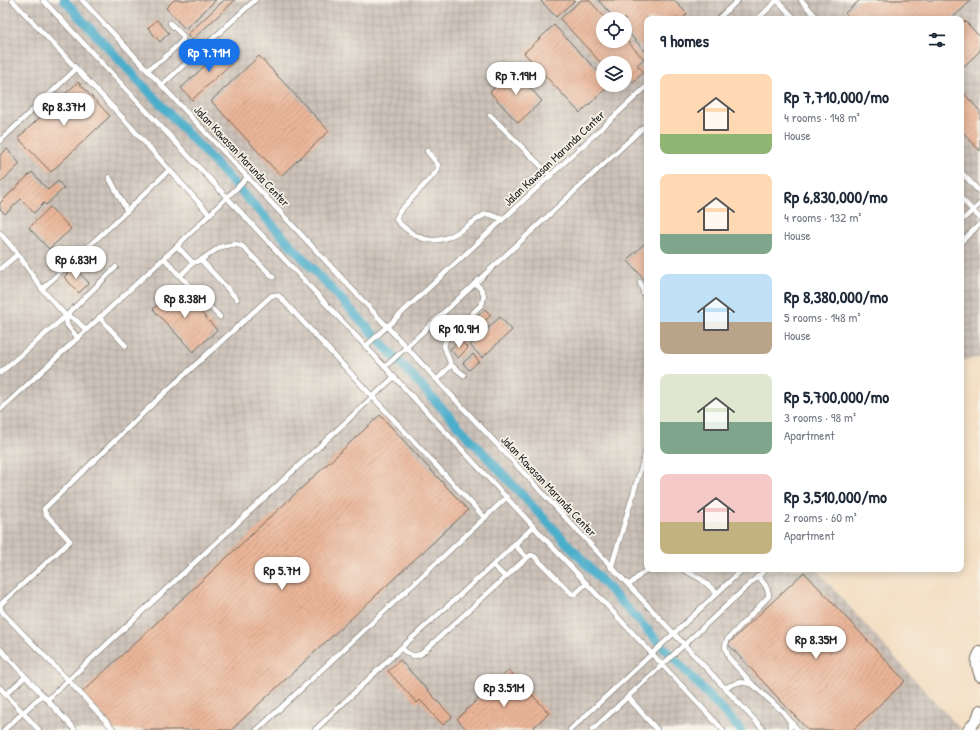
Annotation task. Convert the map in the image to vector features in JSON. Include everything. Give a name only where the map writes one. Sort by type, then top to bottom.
[{"type":"street","points":[[980,652],[977,657],[976,666],[980,676]]},
{"type":"street","points":[[968,730],[977,720],[980,710]]},
{"type":"lane","points":[[12,0],[121,116],[210,215]]},
{"type":"lane","points":[[43,0],[367,345],[394,377],[507,497],[586,584],[665,663],[723,730]]},
{"type":"lane","name":"Jalan Kawasan Marunda Center","points":[[82,0],[386,328],[437,380],[611,568],[629,585],[674,634],[682,646],[764,730]]},
{"type":"lane","points":[[162,85],[255,0]]},
{"type":"lane","points":[[721,16],[738,0]]},
{"type":"lane","points":[[761,16],[777,0],[792,16]]},
{"type":"lane","points":[[801,0],[815,16]]},
{"type":"lane","points":[[147,70],[163,59],[183,40],[182,36],[170,23]]},
{"type":"lane","points":[[0,141],[76,69]]},
{"type":"lane","name":"Jalan Kawasan Marunda Center","points":[[367,345],[644,89]]},
{"type":"lane","points":[[490,115],[551,176]]},
{"type":"lane","points":[[386,366],[644,127]]},
{"type":"lane","points":[[427,151],[438,164],[438,170],[400,211],[396,219],[404,228],[424,240],[432,241],[442,240],[460,231],[486,214],[502,219]]},
{"type":"lane","points":[[42,289],[127,211],[169,170]]},
{"type":"lane","points":[[964,175],[980,192]]},
{"type":"lane","points":[[109,177],[127,211]]},
{"type":"lane","points":[[0,410],[177,246],[247,178]]},
{"type":"lane","points":[[964,201],[980,218]]},
{"type":"lane","points":[[964,218],[980,204]]},
{"type":"lane","points":[[964,239],[980,224]]},
{"type":"lane","points":[[0,233],[18,254],[42,289],[66,316],[67,325],[78,338]]},
{"type":"lane","points":[[180,276],[193,263],[201,260],[220,247],[235,244],[242,246],[273,277]]},
{"type":"lane","points":[[177,246],[193,263]]},
{"type":"lane","points":[[0,269],[18,254]]},
{"type":"lane","points":[[164,258],[220,317]]},
{"type":"lane","points":[[201,260],[237,299]]},
{"type":"lane","points":[[0,373],[66,316],[116,267]]},
{"type":"lane","points":[[640,282],[644,295]]},
{"type":"lane","points":[[464,375],[450,365],[444,346],[446,339],[482,304],[484,295],[475,283]]},
{"type":"lane","points":[[114,730],[69,681],[2,613],[0,608],[1,604],[70,541],[45,513],[44,509],[159,398],[271,296],[279,296],[485,518]]},
{"type":"lane","points":[[66,316],[71,316],[86,330]]},
{"type":"lane","points":[[99,317],[126,346]]},
{"type":"lane","points":[[437,380],[450,365]]},
{"type":"lane","points":[[47,700],[394,377]]},
{"type":"lane","points":[[611,568],[644,458]]},
{"type":"lane","points":[[257,730],[507,497]]},
{"type":"lane","points":[[315,730],[400,648],[493,565],[533,526]]},
{"type":"lane","points":[[514,544],[527,558]]},
{"type":"lane","points":[[400,648],[414,656],[421,654],[531,555],[534,556],[572,594],[575,594],[586,584]]},
{"type":"lane","points":[[493,565],[505,577]]},
{"type":"lane","points":[[629,585],[644,572]]},
{"type":"lane","points":[[688,572],[701,579],[717,593]]},
{"type":"lane","points":[[570,730],[740,572]]},
{"type":"lane","points":[[592,730],[763,572]]},
{"type":"lane","points":[[758,576],[766,586],[768,596],[727,640],[725,647],[729,658],[752,684],[783,712],[798,730]]},
{"type":"lane","points":[[0,650],[75,730]]},
{"type":"lane","points":[[6,694],[25,676]]},
{"type":"lane","points":[[724,688],[739,682],[752,684]]},
{"type":"lane","points":[[0,688],[40,730]]},
{"type":"lane","points":[[4,730],[42,695]]},
{"type":"lane","points":[[628,697],[657,730]]},
{"type":"lane","points":[[790,721],[790,730]]},
{"type":"shaded area","points":[[0,0],[980,0],[980,358],[965,360],[964,16],[644,16],[644,572],[819,572],[913,678],[962,730],[0,730]]},
{"type":"building","points":[[174,0],[216,0],[185,29],[166,8]]},
{"type":"building","points":[[224,0],[235,0],[192,40],[187,35]]},
{"type":"building","points":[[540,0],[575,0],[556,17]]},
{"type":"building","points":[[581,0],[589,0],[600,12],[596,12],[596,48],[632,48],[632,46],[644,59],[637,65],[644,72],[632,83],[632,56],[596,56],[596,58],[560,19]]},
{"type":"building","points":[[598,0],[674,0],[687,14],[685,16],[644,16],[644,50],[632,37],[632,12],[609,12]]},
{"type":"building","points":[[860,0],[972,0],[954,16],[848,16],[845,13]]},
{"type":"building","points":[[157,20],[169,33],[160,42],[148,28]]},
{"type":"building","points":[[965,21],[980,37],[980,51],[964,66]]},
{"type":"building","points":[[554,25],[596,70],[596,92],[602,92],[580,113],[524,53]]},
{"type":"building","points":[[226,46],[237,58],[192,100],[181,88]]},
{"type":"building","points":[[259,56],[329,131],[281,176],[211,101]]},
{"type":"building","points":[[514,70],[542,101],[518,123],[490,92]]},
{"type":"building","points":[[78,82],[110,116],[51,172],[18,138]]},
{"type":"building","points":[[964,93],[980,111],[980,151],[964,133]]},
{"type":"building","points":[[7,149],[20,164],[0,183],[0,155]]},
{"type":"building","points":[[32,172],[48,190],[58,181],[64,188],[46,205],[44,203],[34,213],[21,199],[5,214],[0,209],[0,203]]},
{"type":"building","points":[[50,207],[71,229],[49,249],[29,228]]},
{"type":"building","points":[[644,244],[644,279],[627,260]]},
{"type":"building","points":[[74,267],[89,283],[79,293],[64,277]]},
{"type":"building","points":[[177,286],[217,330],[193,352],[153,309]]},
{"type":"building","points":[[485,309],[491,315],[481,324],[476,318]]},
{"type":"building","points":[[500,317],[512,330],[482,358],[470,345]]},
{"type":"building","points":[[475,320],[482,328],[467,342],[460,334]]},
{"type":"building","points":[[460,340],[468,348],[458,358],[450,349]]},
{"type":"building","points":[[473,354],[479,361],[469,370],[463,363]]},
{"type":"building","points":[[380,415],[468,510],[231,730],[116,730],[81,693]]},
{"type":"building","points":[[804,572],[905,681],[853,730],[808,730],[728,644]]},
{"type":"building","points":[[400,660],[452,717],[443,725],[420,700],[417,703],[388,671]]},
{"type":"building","points":[[509,670],[549,713],[531,730],[467,730],[457,719]]},
{"type":"waterway","points":[[64,0],[741,730]]}]
